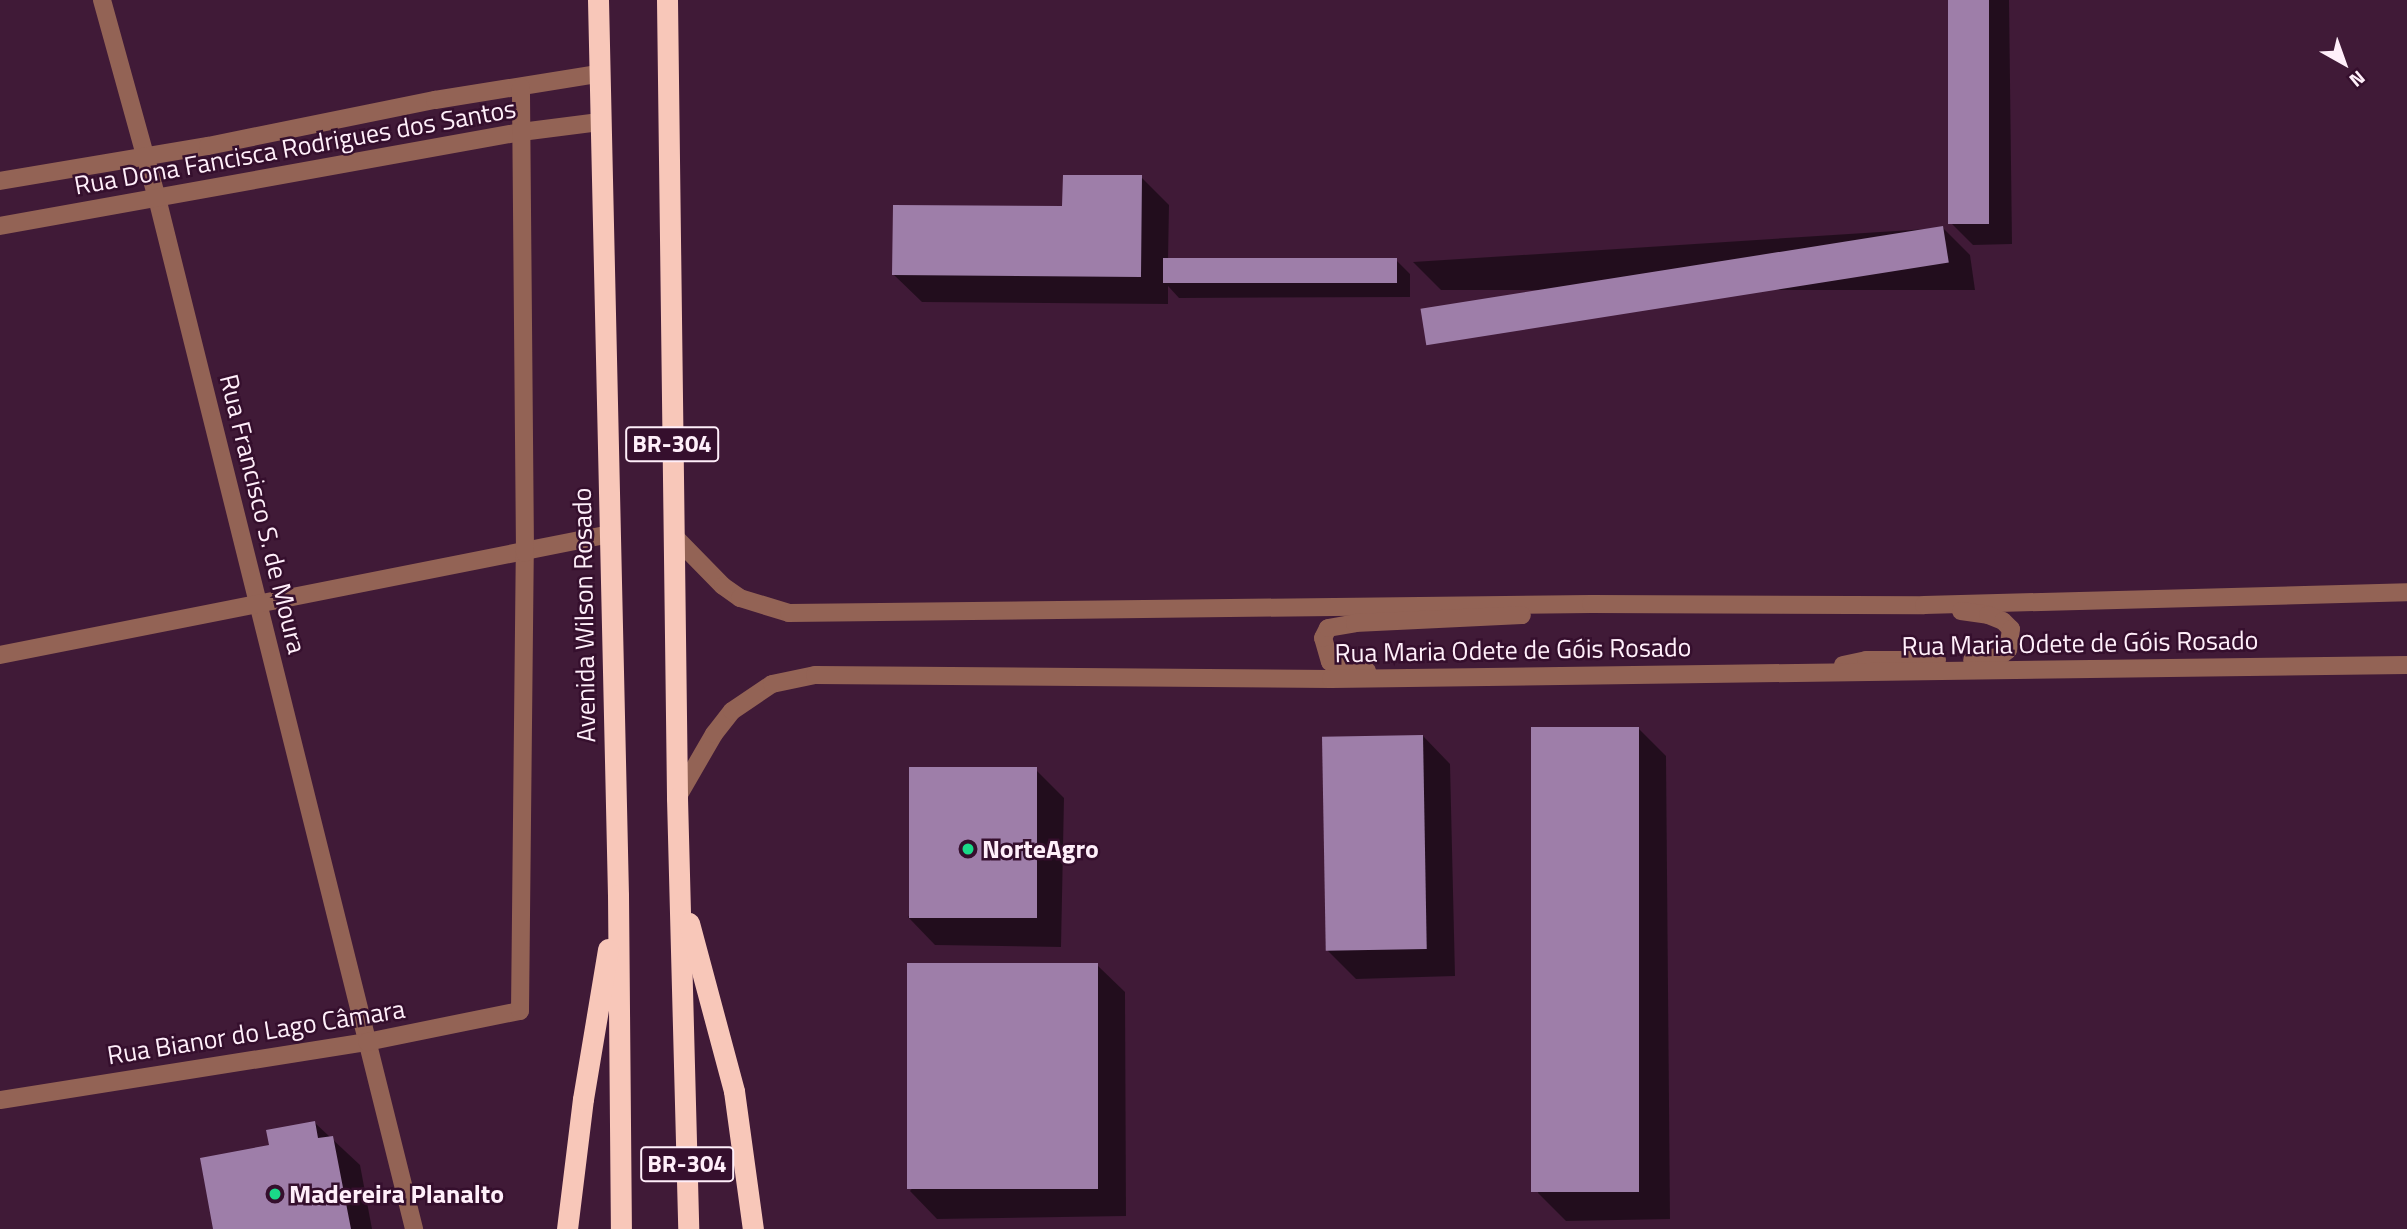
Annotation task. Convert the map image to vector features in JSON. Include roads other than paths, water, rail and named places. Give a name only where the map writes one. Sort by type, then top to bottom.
[{"type":"highway","name":"Avenida Wilson Rosado","points":[[598,0],[618,895],[621,1229]]},
{"type":"highway","name":"BR-304","points":[[667,0],[677,798],[688,1229]]},
{"type":"highway","points":[[679,888],[734,1091],[753,1229]]},
{"type":"highway","points":[[567,1229],[583,1099],[618,895]]},
{"type":"street","name":"Rua Francisco S. de Moura","points":[[102,0],[157,198],[414,1229]]},
{"type":"street","name":"Rua Dona Fancisca Rodrigues dos Santos","points":[[0,181],[208,146],[435,100],[598,74]]},
{"type":"street","points":[[521,86],[525,553]]},
{"type":"street","name":"Rua Dona Fancisca Rodrigues dos Santos","points":[[0,226],[521,132],[599,122]]},
{"type":"street","points":[[0,655],[610,534]]},
{"type":"street","name":"Rua Maria Odete de Góis Rosado","points":[[674,535],[723,586],[740,598],[789,613],[1591,604],[1924,605],[2407,592]]},
{"type":"street","name":"Rua Bianor do Lago Câmara","points":[[0,1100],[367,1042],[520,1011],[525,553]]},
{"type":"street","points":[[1416,678],[1338,666],[1330,662],[1323,638],[1328,628],[1354,623],[1509,617],[1591,604]]},
{"type":"street","points":[[1816,673],[1866,660],[1986,660],[2008,650],[2011,629],[2003,621],[1988,615],[1924,605]]},
{"type":"street","name":"Rua Maria Odete de Góis Rosado","points":[[677,798],[714,734],[732,711],[754,694],[793,678],[855,674],[1416,678],[2407,665]]},
{"type":"place","name":"NorteAgro","points":[[968,849]]},
{"type":"place","name":"Madereira Planalto","points":[[275,1194]]}]
